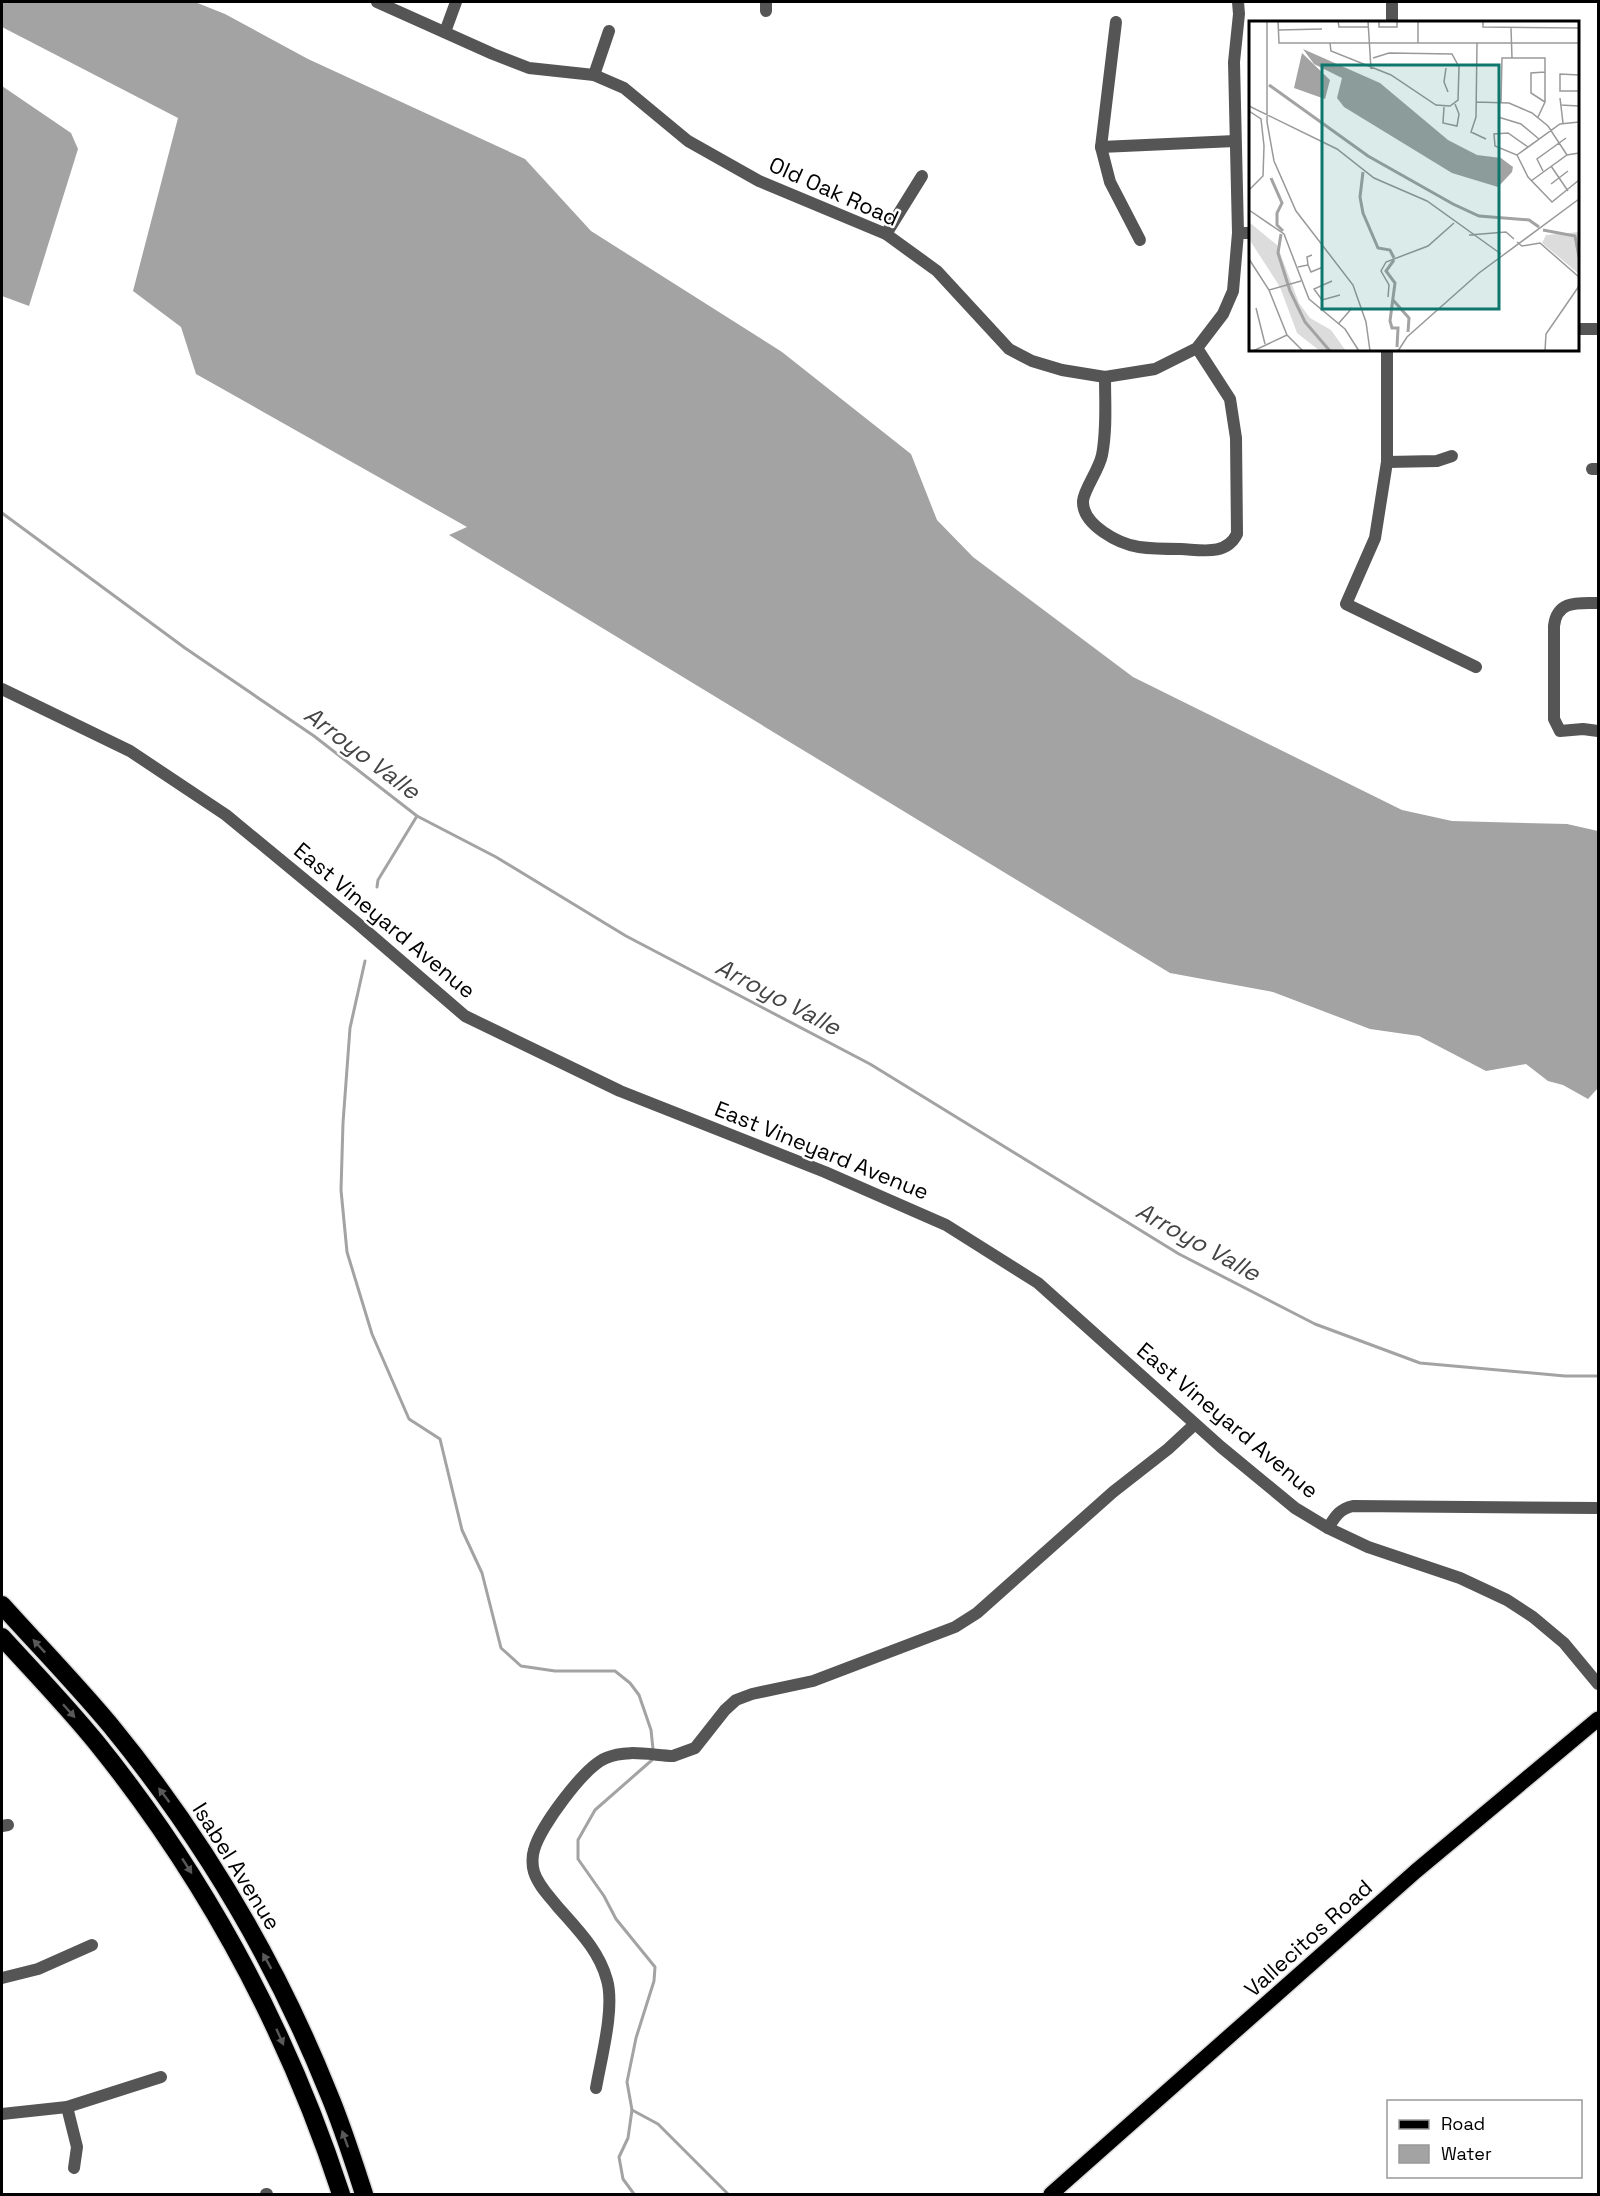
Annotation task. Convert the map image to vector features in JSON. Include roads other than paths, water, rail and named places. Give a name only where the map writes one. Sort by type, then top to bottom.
[{"type":"highway","name":"Isabel Avenue","points":[[2,1605],[112,1727],[171,1804],[222,1882],[276,1979],[300,2029],[328,2092],[364,2194]]},
{"type":"highway","name":"Isabel Avenue","points":[[2,1637],[71,1712],[104,1752],[153,1817],[204,1893],[276,2027],[308,2100],[342,2194]]},
{"type":"main road","name":"Vallecitos Road","points":[[1051,2194],[1416,1871],[1599,1719]]},
{"type":"street","name":"Old Oak Road","points":[[377,2],[529,68],[594,75],[624,88],[688,141],[759,181],[886,234],[937,271],[1009,349],[1032,361],[1062,370],[1105,377],[1155,369],[1197,348],[1223,314],[1233,291],[1244,233],[1235,141],[1234,62],[1238,2]]},
{"type":"street","points":[[445,32],[456,2]]},
{"type":"street","points":[[1392,2],[1392,21]]},
{"type":"street","points":[[1116,22],[1101,147],[1110,182],[1140,240]]},
{"type":"street","points":[[594,75],[609,31]]},
{"type":"street","points":[[1101,147],[1235,141]]},
{"type":"street","points":[[886,234],[922,176]]},
{"type":"street","points":[[1579,329],[1599,329]]},
{"type":"street","points":[[1105,377],[1105,436],[1102,457],[1094,478],[1086,490],[1083,502],[1088,517],[1100,531],[1137,547],[1221,549],[1232,544],[1237,534],[1236,438],[1230,399],[1197,348]]},
{"type":"street","points":[[1387,351],[1387,462],[1375,538],[1346,604],[1476,667]]},
{"type":"street","points":[[1387,462],[1437,461],[1452,456]]},
{"type":"street","points":[[1599,603],[1574,603],[1563,607],[1555,616],[1554,626],[1554,719],[1560,731],[1583,729],[1599,731]]},
{"type":"street","name":"East Vineyard Avenue","points":[[2,689],[130,751],[226,815],[465,1016],[620,1091],[825,1172],[946,1225],[1038,1283],[1195,1424],[1295,1508],[1328,1528],[1368,1547],[1460,1578],[1507,1600],[1533,1617],[1564,1643],[1599,1684]]},
{"type":"street","points":[[596,2088],[609,2006],[608,1983],[602,1961],[543,1890],[534,1872],[533,1860],[534,1849],[541,1834],[578,1779],[604,1758],[622,1753],[673,1756],[681,1754],[695,1748],[725,1710],[736,1700],[752,1694],[813,1681],[955,1627],[977,1613],[1113,1492],[1168,1449],[1195,1424]]},
{"type":"street","points":[[1328,1528],[1343,1508],[1353,1506],[1599,1508]]},
{"type":"street","points":[[2,1978],[38,1969],[92,1945]]},
{"type":"street","points":[[2,2114],[67,2107],[161,2077]]},
{"type":"street","points":[[67,2107],[77,2147],[75,2169]]},
{"type":"water","points":[[2,2],[195,2],[225,14],[308,59],[525,159],[591,231],[782,352],[911,454],[937,520],[973,557],[1133,677],[1402,810],[1452,821],[1567,824],[1598,831],[1598,1088],[1588,1099],[1563,1085],[1548,1081],[1526,1064],[1486,1071],[1419,1036],[1370,1029],[1273,992],[1170,973],[449,535],[467,527],[196,374],[181,327],[133,291],[178,118],[2,27]]},
{"type":"water","points":[[2,86],[71,133],[78,149],[29,306],[2,296]]},
{"type":"waterway","name":"Arroyo Valle","points":[[2,513],[185,648],[314,736],[417,816],[496,857],[626,936],[870,1064],[1179,1254],[1315,1324],[1420,1363],[1565,1376],[1598,1376]]},
{"type":"waterway","points":[[377,887],[378,880],[417,816]]},
{"type":"waterway","points":[[365,961],[350,1028],[341,1190],[347,1252],[372,1334],[409,1419],[440,1439],[462,1530],[482,1573],[501,1648],[521,1666],[555,1671],[615,1671],[630,1683],[639,1695],[651,1730],[653,1749]]},
{"type":"waterway","points":[[634,2194],[623,2179],[619,2157],[628,2138],[632,2110],[627,2082],[636,2038],[654,1981],[655,1967],[616,1919],[604,1896],[578,1859],[578,1840],[595,1810],[652,1760]]},
{"type":"waterway","points":[[632,2110],[658,2124],[728,2194]]}]
